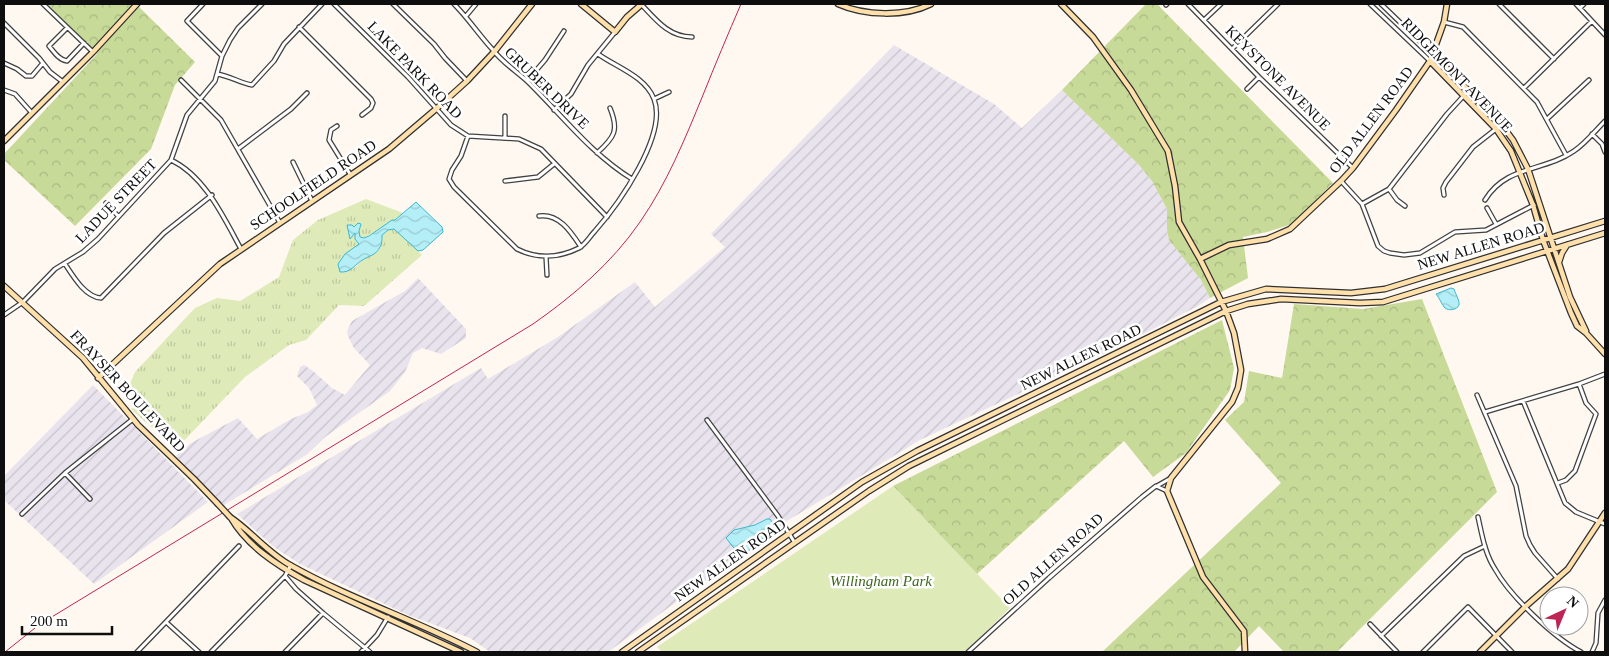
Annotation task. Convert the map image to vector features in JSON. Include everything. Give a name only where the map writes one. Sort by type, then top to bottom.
[{"type":"main road","points":[[4,141],[93,52],[137,4]]},
{"type":"main road","name":"SCHOOLFIELD ROAD","points":[[98,378],[220,264],[389,149],[436,109],[467,81],[494,52],[532,4]]},
{"type":"main road","points":[[581,4],[615,32],[627,17],[642,4]]},
{"type":"main road","points":[[838,4],[846,8],[871,13],[908,13],[932,4]]},
{"type":"main road","points":[[1061,4],[1093,37],[1131,90],[1168,151],[1180,222],[1226,311],[1234,333],[1241,370],[1238,388],[1232,402],[1171,478],[1167,491],[1203,577],[1244,631],[1245,652]]},
{"type":"main road","name":"OLD ALLEN ROAD","points":[[1200,259],[1229,245],[1266,239],[1290,229],[1341,181],[1353,168],[1430,61],[1444,22],[1447,4]]},
{"type":"main road","name":"RIDGEMONT AVENUE","points":[[1432,53],[1502,125],[1512,140],[1528,170],[1540,204],[1555,249],[1565,292]]},
{"type":"main road","name":"RIDGEMONT AVENUE","points":[[1430,61],[1496,129],[1511,151],[1521,172],[1543,240],[1577,326],[1605,354]]},
{"type":"main road","name":"NEW ALLEN ROAD","points":[[622,652],[862,482],[917,451],[1221,302],[1266,289],[1352,293],[1385,289],[1605,221]]},
{"type":"main road","points":[[1548,227],[1554,232],[1562,234]]},
{"type":"main road","points":[[1532,244],[1539,235],[1540,229]]},
{"type":"main road","name":"NEW ALLEN ROAD","points":[[638,652],[869,491],[909,466],[1226,311],[1248,304],[1281,299],[1360,303],[1383,302],[1548,252],[1605,232]]},
{"type":"main road","points":[[1559,264],[1560,256],[1567,245]]},
{"type":"main road","points":[[1536,255],[1544,256],[1551,261]]},
{"type":"main road","name":"FRAYSER BOULEVARD","points":[[4,286],[83,358],[133,419],[230,517]]},
{"type":"main road","points":[[1078,384],[1088,376],[1087,368]]},
{"type":"main road","points":[[1480,652],[1526,606],[1568,569],[1603,522],[1605,513]]},
{"type":"main road","points":[[230,517],[274,554],[291,565],[389,613],[477,652]]},
{"type":"main road","points":[[230,517],[247,539],[267,557],[288,571],[461,652]]},
{"type":"street","points":[[43,4],[93,52]]},
{"type":"street","points":[[203,4],[188,22],[222,56]]},
{"type":"street","name":"LADUE STREET","points":[[4,315],[23,302],[55,269],[83,252],[171,160],[187,115],[215,81],[222,56],[230,40],[238,28],[262,4]]},
{"type":"street","points":[[217,74],[252,84],[274,61],[284,44],[322,4]]},
{"type":"street","name":"LAKE PARK ROAD","points":[[334,4],[408,77],[451,125],[468,136],[519,139],[541,149],[607,217]]},
{"type":"street","points":[[394,4],[434,44],[467,81]]},
{"type":"street","name":"GRUBER DRIVE","points":[[454,4],[466,16],[494,52],[527,81],[597,153],[632,180]]},
{"type":"street","points":[[466,16],[476,4]]},
{"type":"street","points":[[642,4],[666,30],[685,37],[692,37]]},
{"type":"street","name":"KEYSTONE AVENUE","points":[[1188,4],[1259,77],[1353,168]]},
{"type":"street","points":[[1204,20],[1221,4]]},
{"type":"street","points":[[1232,49],[1278,4]]},
{"type":"street","name":"RIDGEMONT AVENUE","points":[[1370,4],[1430,61]]},
{"type":"street","name":"RIDGEMONT AVENUE","points":[[1381,4],[1432,53]]},
{"type":"street","points":[[1499,4],[1554,59]]},
{"type":"street","points":[[1576,4],[1605,35]]},
{"type":"street","points":[[1580,8],[1584,4]]},
{"type":"street","points":[[1524,88],[1592,21]]},
{"type":"street","points":[[1444,22],[1463,27],[1537,102],[1566,155]]},
{"type":"street","points":[[4,23],[63,82]]},
{"type":"street","points":[[300,27],[371,99],[373,103],[371,108],[362,115]]},
{"type":"street","points":[[67,28],[49,46],[54,53],[64,61],[67,61],[84,43]]},
{"type":"street","points":[[527,81],[545,60],[564,31]]},
{"type":"street","points":[[554,110],[571,94],[588,65],[615,32]]},
{"type":"street","points":[[468,136],[461,156],[452,170],[449,179],[454,187],[517,249],[529,255],[546,257],[562,255],[582,247],[607,217],[644,159],[655,128],[656,116],[654,99],[647,87],[637,77],[613,65],[598,54]]},
{"type":"street","points":[[4,63],[17,68],[26,76],[32,76],[43,63]]},
{"type":"street","points":[[1247,89],[1259,77]]},
{"type":"street","points":[[181,80],[221,120],[280,223]]},
{"type":"street","points":[[1547,119],[1589,80]]},
{"type":"street","points":[[4,90],[15,94],[32,113]]},
{"type":"street","points":[[1362,204],[1389,189],[1468,90]]},
{"type":"street","points":[[654,99],[669,92]]},
{"type":"street","points":[[238,149],[291,109],[307,93]]},
{"type":"street","points":[[597,153],[606,145],[614,133],[616,122],[610,108]]},
{"type":"street","points":[[505,116],[505,137]]},
{"type":"street","points":[[1485,200],[1491,190],[1502,180],[1575,151],[1605,121]]},
{"type":"street","points":[[1444,195],[1443,188],[1446,182],[1473,147],[1502,125]]},
{"type":"street","points":[[337,126],[331,130],[329,140],[350,174]]},
{"type":"street","points":[[1592,134],[1602,144],[1605,152]]},
{"type":"street","points":[[171,160],[180,164],[212,195],[242,249]]},
{"type":"street","points":[[293,162],[312,201]]},
{"type":"street","points":[[505,181],[538,177],[554,164]]},
{"type":"street","points":[[1341,181],[1362,204],[1378,246],[1384,251],[1404,255],[1420,252],[1455,232],[1486,230],[1533,205],[1540,204]]},
{"type":"street","points":[[1389,189],[1397,200],[1405,206]]},
{"type":"street","points":[[65,264],[74,278],[91,296],[101,298],[164,233],[212,195]]},
{"type":"street","points":[[106,203],[118,216]]},
{"type":"street","points":[[1487,208],[1496,224]]},
{"type":"street","points":[[538,216],[546,215],[559,220],[571,231],[582,247]]},
{"type":"street","points":[[546,257],[547,275]]},
{"type":"street","points":[[1485,412],[1579,384],[1605,374]]},
{"type":"street","points":[[1558,483],[1566,480],[1575,471],[1596,414],[1586,403],[1579,384]]},
{"type":"street","points":[[1477,395],[1516,486],[1526,536],[1530,545],[1558,579]]},
{"type":"street","points":[[1523,401],[1565,503],[1571,509],[1603,522]]},
{"type":"street","points":[[22,514],[65,473],[133,419]]},
{"type":"street","points":[[707,420],[795,543]]},
{"type":"street","points":[[65,473],[90,498]]},
{"type":"street","name":"OLD ALLEN ROAD","points":[[968,652],[1048,578],[1133,504],[1156,486],[1171,478]]},
{"type":"street","points":[[1156,486],[1167,491]]},
{"type":"street","points":[[1478,518],[1485,546],[1494,568],[1506,585],[1554,634],[1580,652]]},
{"type":"street","points":[[138,652],[239,546]]},
{"type":"street","points":[[1381,636],[1464,556],[1485,546]]},
{"type":"street","points":[[211,652],[285,576],[291,565]]},
{"type":"street","points":[[285,576],[323,614],[370,652]]},
{"type":"street","points":[[1592,652],[1596,643],[1598,613],[1605,600]]},
{"type":"street","points":[[1423,652],[1468,607],[1512,652]]},
{"type":"street","points":[[361,652],[377,635],[389,613]]},
{"type":"street","points":[[286,652],[323,614]]},
{"type":"street","points":[[166,622],[198,652]]},
{"type":"street","points":[[1370,624],[1397,652]]},
{"type":"shaded area","points":[[894,45],[994,104],[1022,128],[1062,90],[1139,165],[1152,181],[1167,209],[1169,240],[1201,280],[1210,298],[1116,348],[920,440],[787,521],[608,652],[490,652],[470,638],[408,615],[300,564],[274,547],[237,514],[481,368],[488,379],[558,337],[635,282],[655,307],[725,247],[711,234]]},
{"type":"shaded area","points":[[418,278],[466,329],[466,338],[441,354],[422,348],[413,353],[405,372],[390,391],[325,437],[306,455],[224,505],[176,456],[191,443],[238,418],[257,439],[291,419],[308,412],[317,405],[309,388],[297,376],[300,367],[304,365],[332,388],[345,395],[370,365],[354,348],[348,336],[347,331],[352,321],[405,291]]},
{"type":"shaded area","points":[[93,385],[208,502],[94,584],[4,500],[4,476]]},
{"type":"green space","points":[[47,4],[136,4],[195,62],[175,85],[151,149],[75,226],[4,160],[4,154],[97,54]]},
{"type":"green space","points":[[1146,4],[1157,4],[1333,183],[1292,224],[1243,237],[1248,278],[1210,298],[1201,280],[1169,240],[1167,209],[1152,181],[1139,165],[1062,90]]},
{"type":"green space","points":[[366,199],[403,213],[395,220],[364,238],[360,237],[361,224],[350,239],[355,233],[359,244],[345,254],[354,268],[377,252],[381,246],[382,235],[394,228],[422,255],[364,306],[339,305],[306,340],[289,345],[245,377],[176,449],[131,409],[142,402],[129,386],[135,372],[195,308],[217,298],[240,301],[279,277],[293,240],[318,220]]},
{"type":"green space","points":[[1422,299],[1497,492],[1337,652],[1284,652],[1259,626],[1234,652],[1102,652],[1281,483],[1225,420],[1244,402],[1249,371],[1282,378],[1294,304],[1363,309]]},
{"type":"green space","points":[[1222,320],[1234,368],[1230,390],[1186,453],[1153,477],[1124,441],[977,574],[893,486]]},
{"type":"green space","name":"Willingham Park","points":[[893,486],[1010,608],[965,652],[662,652],[657,647]]},
{"type":"water","points":[[416,202],[442,227],[443,232],[423,250],[418,251],[394,229],[388,230],[382,235],[381,245],[375,253],[350,270],[340,272],[338,264],[345,254],[359,244],[355,239],[355,233],[350,239],[347,225],[354,227],[358,223],[361,224],[360,237],[364,238],[392,220],[395,220]]},
{"type":"water","points":[[1451,288],[1454,289],[1459,305],[1451,310],[1445,308],[1436,294]]},
{"type":"water","points":[[770,519],[776,528],[774,533],[757,541],[750,550],[737,552],[726,538],[734,530],[755,525]]},
{"type":"railway","points":[[5,652],[40,624],[533,324],[591,278],[629,237],[659,192],[682,144],[741,4]]}]
